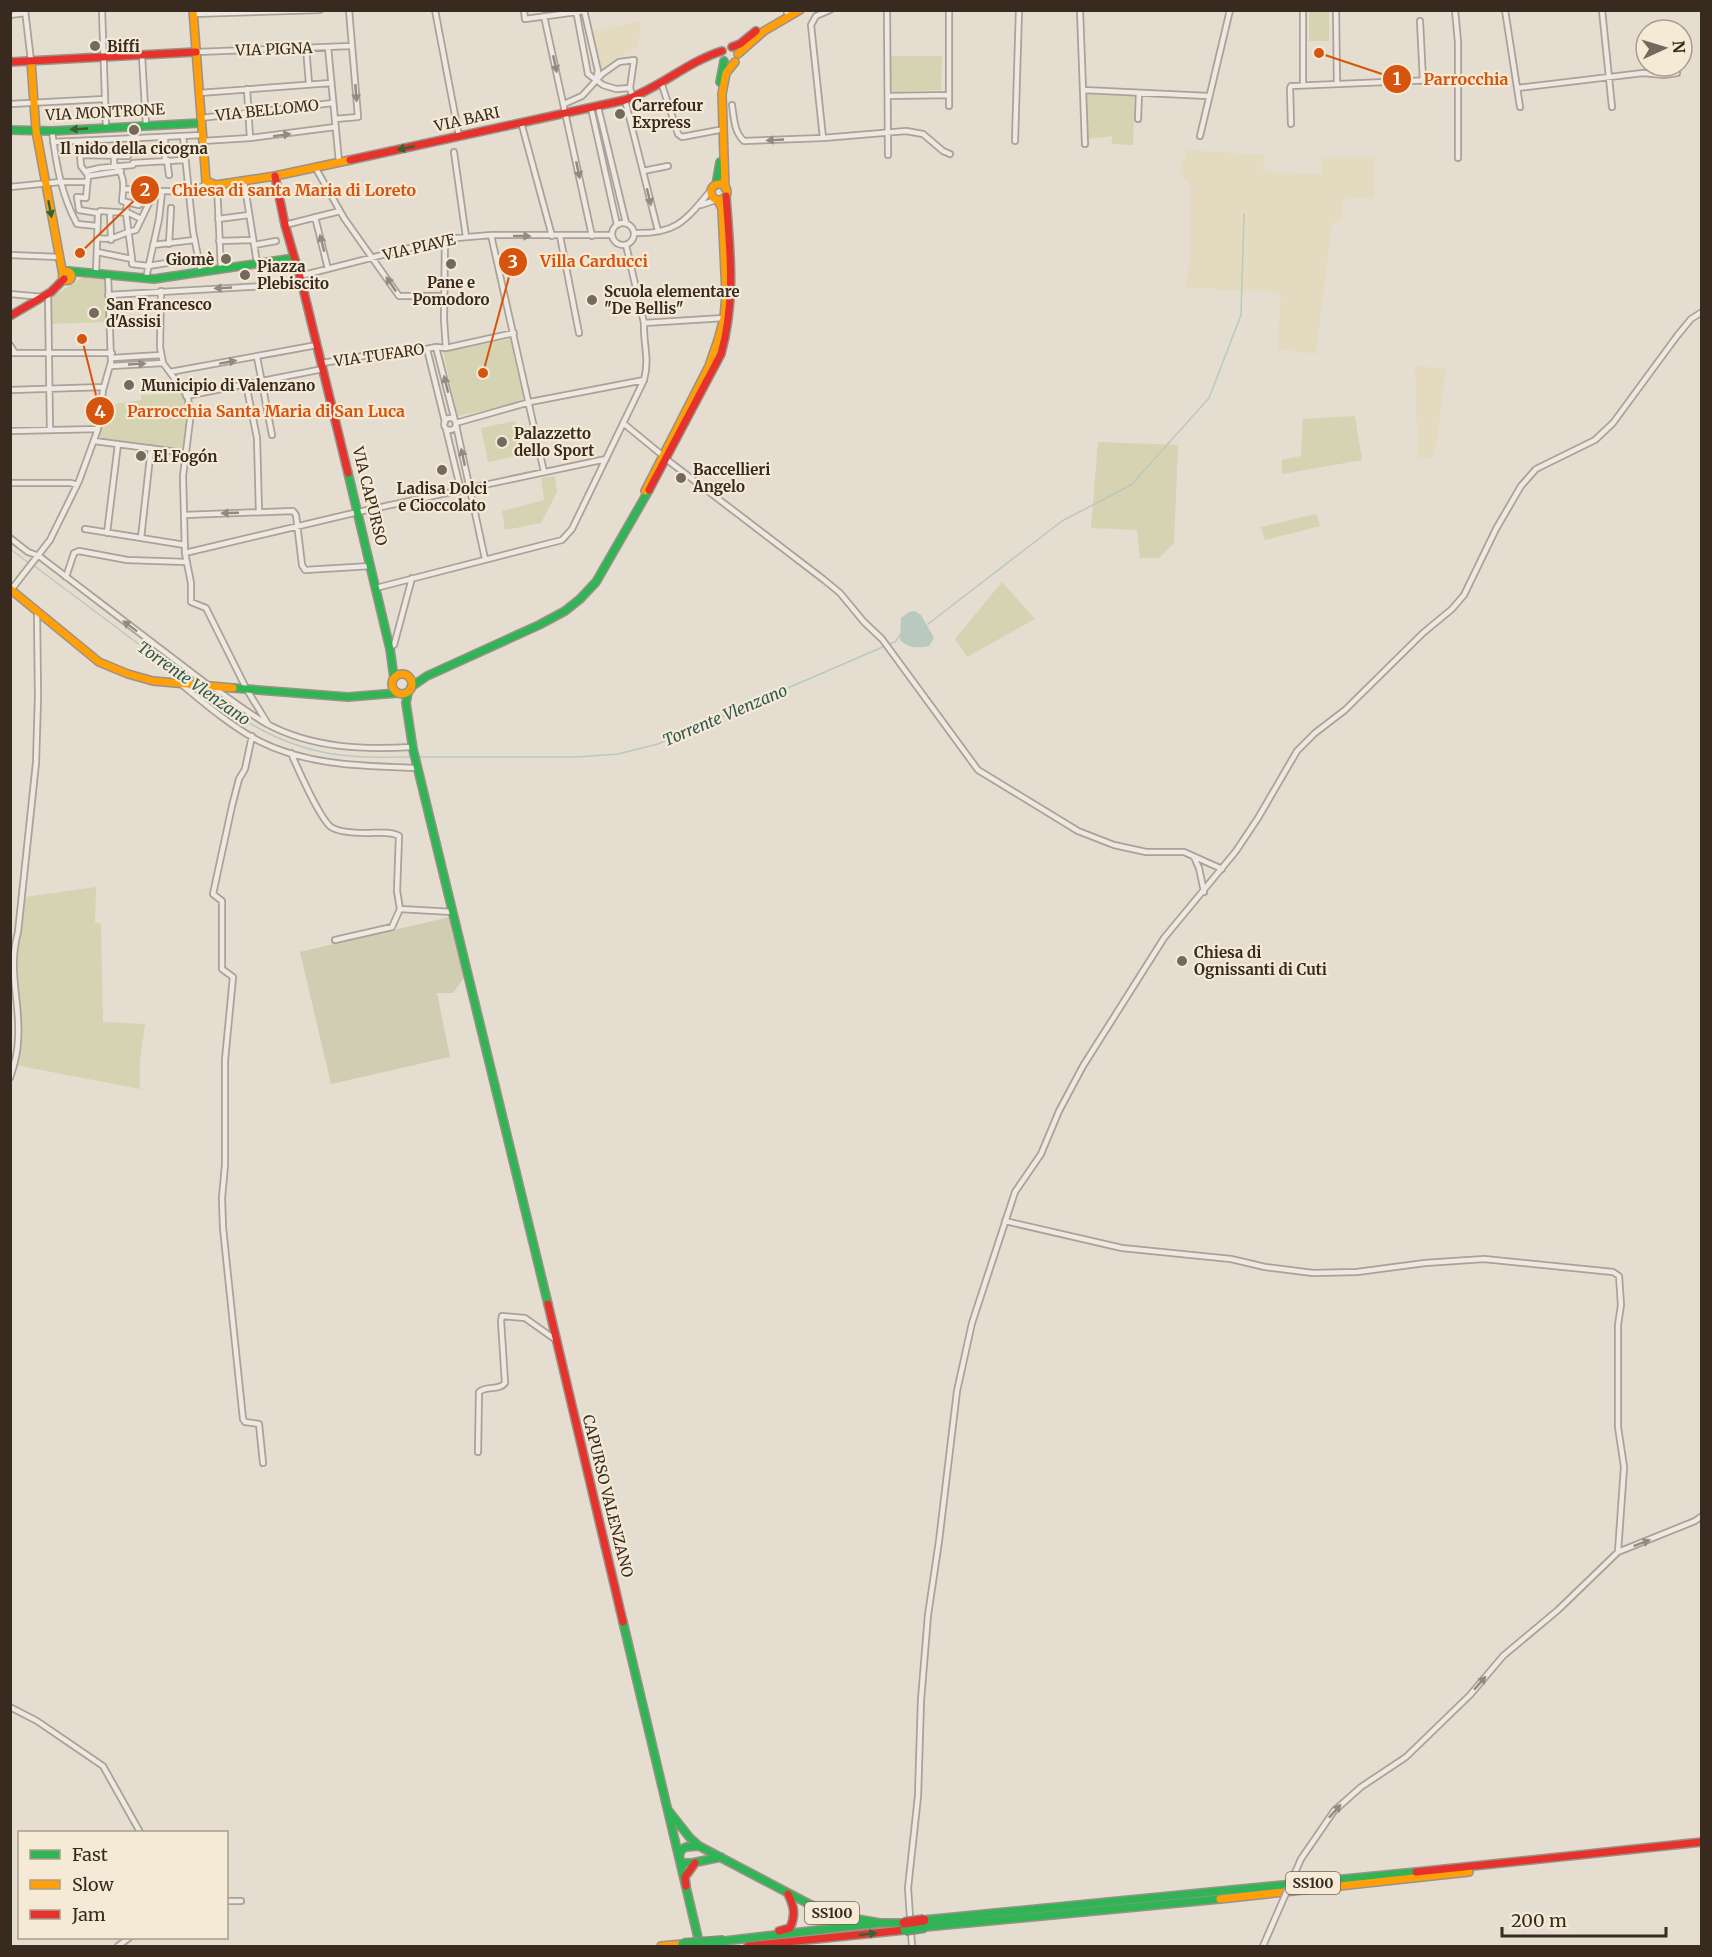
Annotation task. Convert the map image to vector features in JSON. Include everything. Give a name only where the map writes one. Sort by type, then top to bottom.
[{"type":"main road","points":[[723,57],[729,64],[735,54],[754,38],[800,10]]},
{"type":"main road","points":[[11,590],[99,662],[136,676],[153,681],[210,687],[348,697],[378,695],[427,676],[565,611],[596,582],[635,515],[709,366],[724,318],[726,294],[725,246],[719,193],[724,79],[735,54],[790,11]]},
{"type":"main road","points":[[193,12],[206,181],[212,184]]},
{"type":"main road","name":"VIA BARI","points":[[212,184],[275,176],[521,122],[565,108],[594,107],[661,82],[705,58],[723,57],[727,47],[735,54]]},
{"type":"main road","points":[[10,62],[103,59],[196,52]]},
{"type":"main road","points":[[721,129],[718,96],[723,57]]},
{"type":"main road","points":[[31,61],[36,131],[60,257],[66,276]]},
{"type":"main road","name":"VIA MONTRONE","points":[[10,130],[52,131],[200,120]]},
{"type":"main road","name":"VIA CAPURSO","points":[[275,176],[285,225],[301,280],[390,648],[402,685],[412,748],[453,912]]},
{"type":"main road","points":[[664,457],[715,367],[728,328],[732,286],[729,217],[719,193]]},
{"type":"main road","points":[[10,316],[45,295],[66,276],[83,272],[146,278],[294,258]]},
{"type":"main road","name":"CAPURSO VALENZANO","points":[[453,912],[700,1947]]},
{"type":"main road","name":"SS100","points":[[668,1810],[699,1846],[788,1894],[839,1916],[905,1926]]},
{"type":"main road","name":"SS100","points":[[747,1947],[905,1926],[1701,1842]]},
{"type":"main road","points":[[699,1846],[686,1847],[681,1850],[679,1857],[682,1863],[695,1863],[721,1857]]},
{"type":"main road","name":"SS100","points":[[924,1924],[1325,1889],[1701,1848]]},
{"type":"main road","points":[[686,1886],[685,1877],[695,1863]]},
{"type":"main road","name":"SS100","points":[[728,1940],[790,1928],[795,1919],[796,1909],[788,1894]]},
{"type":"main road","name":"SS100","points":[[661,1947],[879,1923]]},
{"type":"street","points":[[102,10],[106,128]]},
{"type":"street","points":[[193,12],[320,10]]},
{"type":"street","points":[[334,120],[358,117],[349,10]]},
{"type":"street","points":[[435,10],[459,136]]},
{"type":"street","points":[[524,10],[525,19],[584,11],[598,71],[596,80]]},
{"type":"street","points":[[824,138],[811,29],[814,18],[830,10]]},
{"type":"street","points":[[886,10],[888,155]]},
{"type":"street","points":[[949,10],[949,106]]},
{"type":"street","points":[[1015,141],[1018,10]]},
{"type":"street","points":[[1080,10],[1085,144]]},
{"type":"street","points":[[1200,136],[1230,10]]},
{"type":"street","points":[[1303,10],[1303,85]]},
{"type":"street","points":[[1336,10],[1337,84]]},
{"type":"street","points":[[1455,10],[1458,42],[1458,158]]},
{"type":"street","points":[[1505,10],[1520,107]]},
{"type":"street","points":[[1602,10],[1612,107]]},
{"type":"street","points":[[576,11],[588,74],[603,85],[630,95]]},
{"type":"street","points":[[10,15],[25,12],[31,61]]},
{"type":"street","points":[[544,16],[592,236]]},
{"type":"street","points":[[1420,21],[1423,81]]},
{"type":"street","name":"VIA PIGNA","points":[[196,52],[351,46]]},
{"type":"street","points":[[306,47],[309,84]]},
{"type":"street","points":[[328,47],[339,162]]},
{"type":"street","points":[[142,56],[146,125]]},
{"type":"street","points":[[565,108],[582,96],[596,80],[619,62],[634,60],[630,95],[643,171],[658,231]]},
{"type":"street","points":[[1518,88],[1634,74]]},
{"type":"street","points":[[1291,124],[1290,88],[1293,86],[1458,79]]},
{"type":"street","points":[[661,82],[678,134],[682,137],[735,127]]},
{"type":"street","points":[[199,93],[331,83]]},
{"type":"street","points":[[247,89],[250,138]]},
{"type":"street","points":[[1083,90],[1208,96]]},
{"type":"street","points":[[1138,119],[1139,93]]},
{"type":"street","points":[[888,96],[949,95]]},
{"type":"street","points":[[10,104],[105,99]]},
{"type":"street","name":"VIA BELLOMO","points":[[200,120],[248,112],[333,104]]},
{"type":"street","points":[[732,105],[735,127],[744,141],[824,138],[906,131],[923,134],[950,154]]},
{"type":"street","points":[[594,107],[623,218],[632,227],[634,233],[633,240],[626,245],[617,243],[612,235],[617,225],[594,107]]},
{"type":"street","points":[[521,122],[552,236]]},
{"type":"street","points":[[53,142],[183,136],[250,138],[335,127]]},
{"type":"street","points":[[52,131],[60,182],[77,224],[97,226]]},
{"type":"street","points":[[183,136],[194,240],[201,272]]},
{"type":"street","points":[[165,137],[169,175]]},
{"type":"street","points":[[454,152],[466,237]]},
{"type":"street","points":[[88,175],[81,166],[80,155],[128,156]]},
{"type":"street","points":[[92,155],[86,198],[77,197],[79,210],[126,213],[141,219]]},
{"type":"street","points":[[114,156],[114,164],[121,171],[122,201],[139,205]]},
{"type":"street","points":[[10,187],[60,182],[116,167],[166,160],[185,160]]},
{"type":"street","points":[[643,171],[668,166]]},
{"type":"street","points":[[315,167],[340,211],[399,296],[443,296]]},
{"type":"street","points":[[88,175],[121,171]]},
{"type":"street","points":[[243,181],[257,263]]},
{"type":"street","points":[[123,189],[174,192],[212,184],[218,219],[221,269]]},
{"type":"street","points":[[97,238],[111,240],[128,231],[136,230],[150,201],[141,199],[142,189]]},
{"type":"street","points":[[146,278],[159,219],[162,192]]},
{"type":"street","points":[[634,233],[670,228],[688,219],[701,205],[719,193]]},
{"type":"street","points":[[701,205],[719,193]]},
{"type":"street","points":[[127,202],[126,213],[132,264],[148,266],[198,258]]},
{"type":"street","points":[[169,244],[171,208]]},
{"type":"street","points":[[285,225],[340,211]]},
{"type":"street","points":[[110,212],[111,240]]},
{"type":"street","points":[[96,273],[98,213]]},
{"type":"street","points":[[218,219],[249,215]]},
{"type":"street","points":[[315,218],[328,269]]},
{"type":"street","points":[[159,219],[171,220]]},
{"type":"street","points":[[617,225],[626,223]]},
{"type":"street","points":[[491,235],[544,472]]},
{"type":"street","name":"VIA PIAVE","points":[[108,295],[301,280],[328,269],[445,239],[491,235],[612,235]]},
{"type":"street","points":[[560,236],[579,333]]},
{"type":"street","points":[[445,239],[443,296],[446,348]]},
{"type":"street","points":[[153,245],[194,240]]},
{"type":"street","points":[[219,241],[276,242]]},
{"type":"street","points":[[376,588],[562,540],[572,529],[644,380],[648,357],[644,322],[626,245]]},
{"type":"street","points":[[97,252],[132,259]]},
{"type":"street","points":[[10,255],[60,257]]},
{"type":"street","points":[[11,590],[50,540],[77,485],[98,429],[104,387],[112,355],[108,274]]},
{"type":"street","points":[[161,291],[161,355],[163,363],[186,396],[190,420],[183,476],[185,553],[191,583],[191,602],[206,608],[247,690],[268,724]]},
{"type":"street","points":[[10,294],[45,295],[50,430]]},
{"type":"street","points":[[912,1947],[908,1888],[918,1796],[921,1700],[928,1615],[957,1390],[972,1323],[1015,1192],[1041,1154],[1059,1111],[1083,1066],[1164,938],[1204,892],[1258,818],[1297,751],[1315,733],[1346,710],[1423,633],[1452,609],[1464,595],[1521,486],[1536,469],[1595,440],[1632,399],[1691,319],[1701,312]]},
{"type":"street","points":[[644,322],[724,318]]},
{"type":"street","name":"VIA TUFARO","points":[[186,396],[376,354],[386,357],[436,347],[446,348],[514,333]]},
{"type":"street","points":[[10,345],[13,353],[161,355]]},
{"type":"street","points":[[170,372],[317,345]]},
{"type":"street","points":[[436,347],[456,423],[485,559]]},
{"type":"street","points":[[427,349],[460,491]]},
{"type":"street","points":[[257,357],[272,435]]},
{"type":"street","points":[[111,366],[163,363]]},
{"type":"street","points":[[431,366],[440,364]]},
{"type":"street","points":[[446,429],[452,430],[456,423],[530,402],[644,380]]},
{"type":"street","points":[[246,384],[257,438],[259,512]]},
{"type":"street","points":[[10,390],[104,387]]},
{"type":"street","points":[[445,422],[450,418],[456,423]]},
{"type":"street","points":[[623,423],[840,593],[864,622],[882,639],[978,770],[1078,831],[1114,845],[1146,852],[1184,852],[1221,869]]},
{"type":"street","points":[[10,430],[98,429]]},
{"type":"street","points":[[94,441],[186,453]]},
{"type":"street","points":[[107,533],[118,444]]},
{"type":"street","points":[[141,538],[151,448]]},
{"type":"street","points":[[185,553],[358,512],[606,459]]},
{"type":"street","points":[[457,477],[466,474]]},
{"type":"street","points":[[10,483],[77,485]]},
{"type":"street","points":[[184,515],[292,511],[296,515],[302,565],[305,570],[371,566]]},
{"type":"street","points":[[85,529],[185,545]]},
{"type":"street","points":[[10,538],[66,577],[210,687],[268,724],[313,741],[340,747],[412,748]]},
{"type":"street","points":[[66,577],[74,553],[79,551],[127,560],[187,562]]},
{"type":"street","points":[[390,648],[394,645],[412,578]]},
{"type":"street","points":[[10,1077],[18,1042],[12,967],[18,932],[36,762],[37,611]]},
{"type":"street","points":[[183,684],[224,718],[252,736],[291,753],[314,760],[350,765],[417,766]]},
{"type":"street","points":[[252,736],[245,769],[239,779],[232,806],[213,894],[222,901],[222,969],[233,977],[225,1060],[223,1228],[243,1419],[245,1422],[259,1424],[263,1463]]},
{"type":"street","points":[[291,753],[323,817],[331,827],[364,833],[394,833],[399,836],[397,891],[400,909],[392,927],[335,940]]},
{"type":"street","points":[[1194,857],[1204,892]]},
{"type":"street","points":[[400,909],[453,912]]},
{"type":"street","points":[[1005,1221],[1122,1248],[1231,1258],[1265,1268],[1313,1273],[1357,1272],[1425,1263],[1484,1259],[1613,1272],[1619,1276],[1621,1305],[1618,1325],[1618,1427],[1624,1467],[1618,1552]]},
{"type":"street","points":[[478,1452],[479,1392],[482,1389],[501,1386],[505,1383],[502,1316],[525,1318],[556,1340]]},
{"type":"street","points":[[1263,1947],[1301,1859],[1334,1811],[1361,1786],[1406,1757],[1470,1695],[1503,1656],[1558,1610],[1618,1552],[1695,1521],[1701,1516]]},
{"type":"street","points":[[10,1707],[37,1721],[104,1766],[139,1831]]},
{"type":"street","points":[[228,1901],[241,1901]]},
{"type":"shaded area","points":[[1309,11],[1329,11],[1329,41],[1309,41]]},
{"type":"shaded area","points":[[642,21],[637,48],[620,56],[601,71],[592,31]]},
{"type":"shaded area","points":[[891,56],[942,56],[941,90],[890,92]]},
{"type":"shaded area","points":[[1087,93],[1135,95],[1133,145],[1112,144],[1112,136],[1087,139]]},
{"type":"shaded area","points":[[1187,150],[1265,155],[1262,171],[1321,175],[1321,157],[1374,157],[1374,198],[1343,199],[1341,221],[1332,223],[1316,354],[1278,349],[1281,293],[1185,287],[1190,262],[1191,185],[1180,174]]},
{"type":"shaded area","points":[[88,274],[105,277],[106,322],[50,324],[52,297]]},
{"type":"shaded area","points":[[510,339],[524,402],[458,416],[443,352]]},
{"type":"shaded area","points":[[1415,365],[1446,370],[1434,458],[1432,459],[1418,458]]},
{"type":"shaded area","points":[[182,393],[188,397],[190,420],[186,453],[94,441],[101,406],[141,400],[141,395]]},
{"type":"shaded area","points":[[1355,416],[1362,460],[1282,474],[1282,460],[1301,456],[1303,419]]},
{"type":"shaded area","name":"Palazzetto dello Sport","points":[[515,421],[522,455],[488,462],[481,428]]},
{"type":"shaded area","points":[[1098,442],[1178,445],[1174,543],[1159,558],[1140,558],[1137,530],[1091,528]]},
{"type":"shaded area","points":[[555,476],[557,492],[541,523],[505,530],[502,511],[544,500],[541,478]]},
{"type":"shaded area","points":[[1316,514],[1320,526],[1265,540],[1261,527]]},
{"type":"shaded area","points":[[1002,582],[1035,619],[967,657],[955,639]]},
{"type":"shaded area","points":[[915,611],[921,615],[934,638],[929,646],[914,647],[900,640],[901,618]]},
{"type":"shaded area","points":[[96,887],[95,922],[101,924],[103,1022],[145,1024],[140,1060],[140,1089],[15,1065],[21,1023],[17,958],[25,897]]},
{"type":"shaded area","points":[[449,917],[464,978],[453,993],[437,993],[450,1057],[331,1084],[300,952]]},
{"type":"waterway","name":"Torrente Vlenzano","points":[[928,624],[1062,521],[1131,485],[1209,398],[1241,315],[1244,214]]},
{"type":"waterway","name":"Torrente Vlenzano","points":[[10,549],[29,563]]},
{"type":"waterway","name":"Torrente Vlenzano","points":[[33,565],[188,681]]},
{"type":"waterway","name":"Torrente Vlenzano","points":[[889,644],[895,642],[901,634]]},
{"type":"waterway","name":"Torrente Vlenzano","points":[[419,757],[577,757],[618,754],[658,744],[885,646]]},
{"type":"waterway","name":"Torrente Vlenzano","points":[[197,687],[250,724],[308,749],[358,757],[411,757]]},
{"type":"traffic: fast","points":[[720,82],[724,61]]},
{"type":"traffic: fast","points":[[10,130],[52,131],[201,123]]},
{"type":"traffic: fast","points":[[716,185],[720,162]]},
{"type":"traffic: fast","points":[[68,271],[154,279],[294,258]]},
{"type":"traffic: fast","points":[[348,473],[390,649],[394,678]]},
{"type":"traffic: fast","points":[[411,687],[427,676],[539,625],[565,611],[580,599],[596,582],[649,490]]},
{"type":"traffic: fast","points":[[233,688],[348,697],[397,693]]},
{"type":"traffic: fast","points":[[408,692],[406,703],[413,749],[548,1304]]},
{"type":"traffic: fast","points":[[623,1622],[700,1946]]},
{"type":"traffic: fast","points":[[668,1810],[699,1846],[811,1905],[839,1916],[880,1923]]},
{"type":"traffic: fast","points":[[699,1846],[686,1847],[681,1850],[679,1857],[682,1863],[721,1857]]},
{"type":"traffic: fast","points":[[924,1920],[1416,1872]]},
{"type":"traffic: fast","points":[[925,1927],[1220,1899]]},
{"type":"traffic: fast","points":[[724,1941],[880,1923],[904,1923]]},
{"type":"traffic: fast","points":[[905,1930],[925,1927]]},
{"type":"traffic: fast","points":[[683,1944],[724,1941]]},
{"type":"traffic: slow","points":[[193,10],[206,181],[216,185],[275,176],[350,160]]},
{"type":"traffic: slow","points":[[738,54],[764,31],[800,10]]},
{"type":"traffic: slow","points":[[31,61],[36,131],[63,275]]},
{"type":"traffic: slow","points":[[725,188],[722,94],[726,73],[735,62]]},
{"type":"traffic: slow","points":[[719,184],[725,186],[727,192],[725,198],[719,200],[713,198],[711,192],[713,186],[719,184]]},
{"type":"traffic: slow","points":[[645,491],[709,366],[724,318],[726,294],[722,209],[718,200]]},
{"type":"traffic: slow","points":[[67,271],[72,276],[67,281],[62,276],[67,271]]},
{"type":"traffic: slow","points":[[10,589],[99,662],[153,681],[233,688]]},
{"type":"traffic: slow","points":[[402,674],[409,677],[412,684],[409,691],[402,694],[395,691],[392,684],[395,677],[402,674]]},
{"type":"traffic: slow","points":[[1220,1899],[1469,1872]]},
{"type":"traffic: slow","points":[[661,1946],[683,1944]]},
{"type":"traffic: jam","points":[[732,47],[740,44],[756,31]]},
{"type":"traffic: jam","points":[[350,160],[625,100],[722,51]]},
{"type":"traffic: jam","points":[[10,62],[196,52]]},
{"type":"traffic: jam","points":[[275,176],[285,225],[302,284],[348,473]]},
{"type":"traffic: jam","points":[[649,490],[721,354],[726,334],[730,295],[726,196]]},
{"type":"traffic: jam","points":[[10,316],[51,292],[64,279]]},
{"type":"traffic: jam","points":[[548,1304],[623,1622]]},
{"type":"traffic: jam","points":[[1416,1872],[1702,1842]]},
{"type":"traffic: jam","points":[[686,1886],[685,1877],[695,1863]]},
{"type":"traffic: jam","points":[[779,1931],[790,1928],[794,1915],[788,1894]]},
{"type":"traffic: jam","points":[[904,1923],[924,1920]]},
{"type":"traffic: jam","points":[[748,1946],[905,1930]]},
{"type":"place","name":"Biffi","points":[[95,46]]},
{"type":"place","name":"Parrocchia","points":[[1319,53]]},
{"type":"place","name":"Carrefour Express","points":[[620,114]]},
{"type":"place","name":"Il nido della cicogna","points":[[134,130]]},
{"type":"place","name":"Chiesa di santa Maria di Loreto","points":[[80,253]]},
{"type":"place","name":"Giomè","points":[[226,259]]},
{"type":"place","name":"Pane e Pomodoro","points":[[451,264]]},
{"type":"place","name":"Piazza Plebiscito","points":[[245,275]]},
{"type":"place","name":"Scuola elementare \"De Bellis\"","points":[[592,300]]},
{"type":"place","name":"San Francesco d'Assisi","points":[[94,313]]},
{"type":"place","name":"Parrocchia Santa Maria di San Luca","points":[[82,339]]},
{"type":"place","name":"Villa Carducci","points":[[483,373]]},
{"type":"place","name":"Municipio di Valenzano","points":[[129,385]]},
{"type":"place","name":"Palazzetto dello Sport","points":[[502,442]]},
{"type":"place","name":"El Fogón","points":[[141,456]]},
{"type":"place","name":"Ladisa Dolci e Cioccolato","points":[[442,470]]},
{"type":"place","name":"Baccellieri Angelo","points":[[681,478]]},
{"type":"place","name":"Chiesa di Ognissanti di Cuti","points":[[1182,961]]}]
